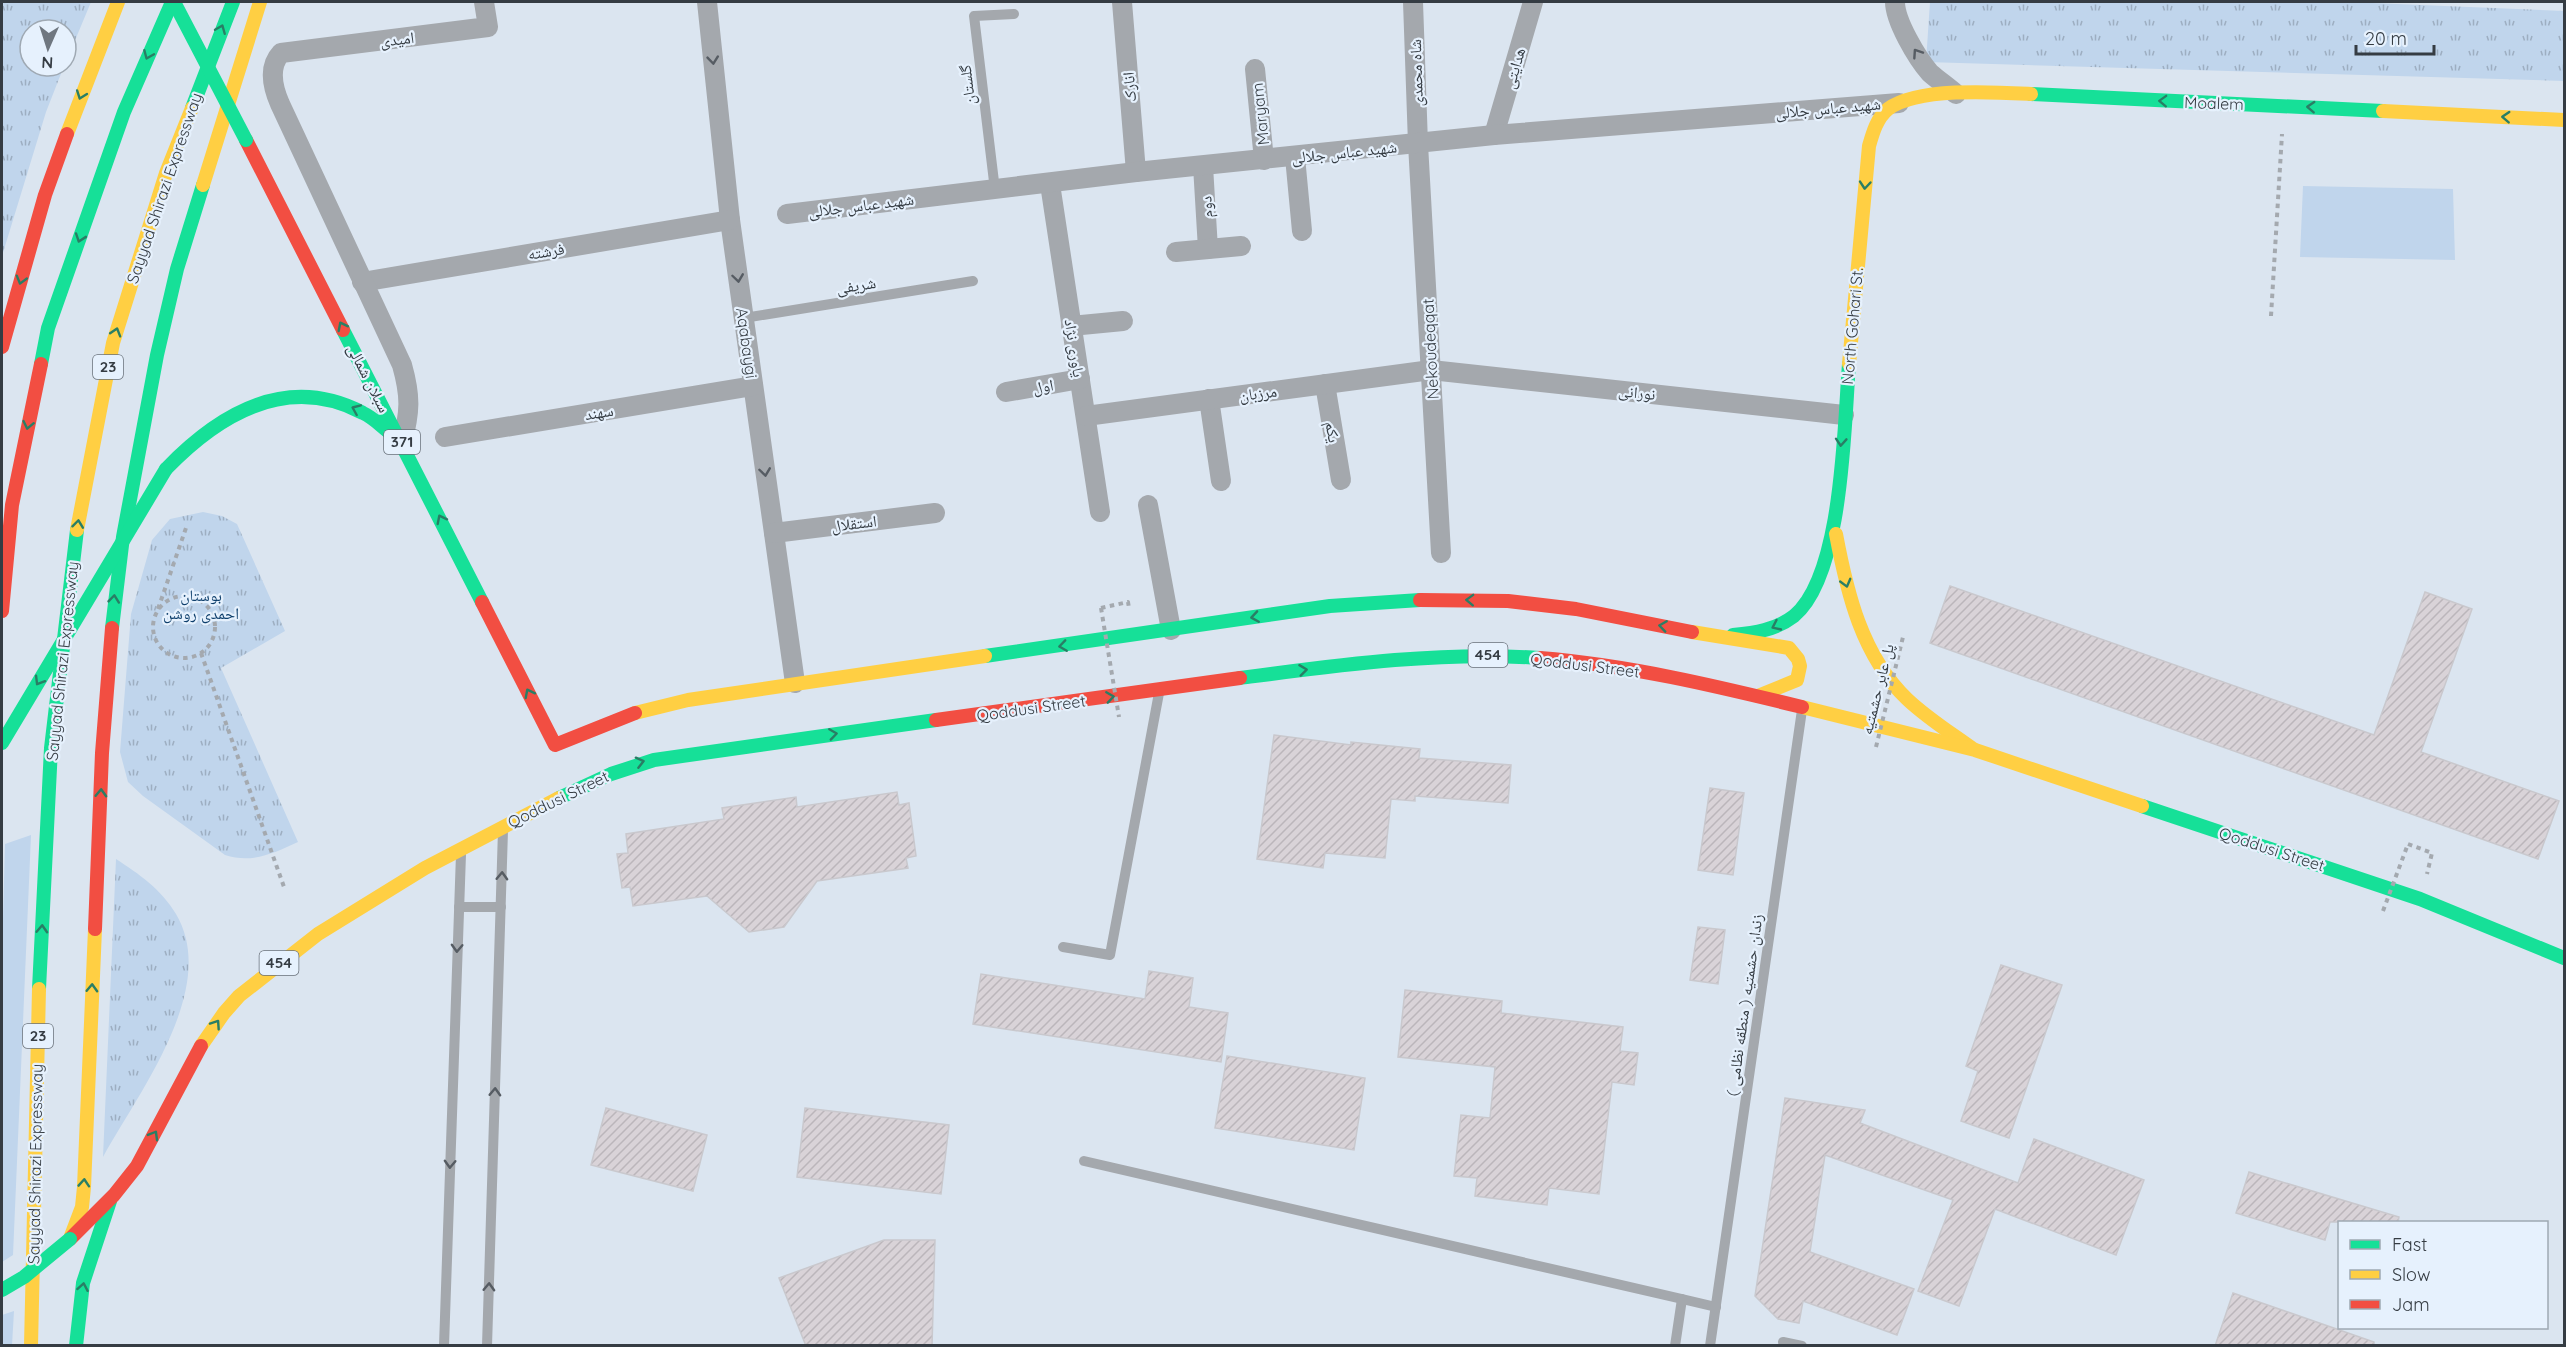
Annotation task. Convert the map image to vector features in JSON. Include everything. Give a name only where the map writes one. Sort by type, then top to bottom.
[{"type":"main road","points":[[2,347],[45,195],[91,68],[118,2]]},
{"type":"main road","points":[[2,611],[12,505],[48,328],[124,112],[173,2]]},
{"type":"main road","name":"سبلان شمالی","points":[[173,2],[402,443],[555,745],[626,715],[645,710],[688,700],[795,683]]},
{"type":"main road","name":"Sayyad Shirazi Expressway","points":[[31,1346],[40,960],[51,748],[79,514],[112,343],[166,173],[233,2]]},
{"type":"main road","points":[[70,1239],[82,1207],[84,1187],[102,753],[114,599],[124,527],[157,355],[177,269],[260,2]]},
{"type":"main road","name":"Moalem","points":[[1874,127],[1883,113],[1902,102],[1956,93],[2565,120]]},
{"type":"main road","name":"North Gohari St.","points":[[1835,526],[1869,146],[1874,127]]},
{"type":"main road","points":[[2,743],[166,469],[200,433],[235,412],[275,398],[315,397],[358,408],[380,422],[402,443]]},
{"type":"main road","points":[[1721,636],[1751,635],[1766,631],[1782,624],[1805,606],[1821,575],[1835,526]]},
{"type":"main road","name":"Qoddusi Street","points":[[1835,526],[1856,619],[1868,646],[1906,698],[1975,750]]},
{"type":"main road","points":[[795,683],[1330,606],[1444,599],[1508,601],[1576,609],[1789,648],[1797,655],[1801,665],[1801,673],[1797,680],[1758,696]]},
{"type":"main road","name":"Qoddusi Street","points":[[110,1201],[136,1167],[175,1100],[185,1074],[225,1012],[239,996],[270,970],[357,906],[461,848],[602,777],[630,765],[654,759],[1345,664],[1494,655],[1576,661],[1758,696],[1975,750],[2420,899],[2565,958]]},
{"type":"main road","points":[[2,1290],[24,1277],[70,1239],[110,1201]]},
{"type":"main road","points":[[76,1346],[83,1283],[110,1201]]},
{"type":"street","name":"امیدی","points":[[362,282],[274,90],[274,65],[281,53],[488,27],[484,2]]},
{"type":"street","name":"Aqabaygi","points":[[707,2],[730,220],[795,683]]},
{"type":"street","name":"انارک","points":[[1122,2],[1136,172]]},
{"type":"street","name":"شاه محمدی","points":[[1413,2],[1418,144]]},
{"type":"street","name":"هدایتی","points":[[1494,135],[1533,2]]},
{"type":"street","points":[[1895,2],[1895,10],[1911,45],[1930,72],[1956,93]]},
{"type":"street","name":"Maryam","points":[[1255,69],[1264,160]]},
{"type":"street","name":"شهید عباس جلالی","points":[[788,214],[1136,172],[1494,135],[1902,102]]},
{"type":"street","name":"Nekoudeqqat","points":[[1418,144],[1441,553]]},
{"type":"street","points":[[1294,157],[1302,231]]},
{"type":"street","name":"دوم","points":[[1203,166],[1208,249]]},
{"type":"street","name":"یاوری نژاد","points":[[1050,184],[1100,512]]},
{"type":"street","name":"فرشته","points":[[362,282],[730,220]]},
{"type":"street","points":[[1176,252],[1241,246]]},
{"type":"street","points":[[362,282],[402,365],[409,391],[410,415],[402,443]]},
{"type":"street","points":[[1071,326],[1123,321]]},
{"type":"street","name":"نورانی","points":[[1431,370],[1844,414]]},
{"type":"street","name":"مرزبان","points":[[1086,416],[1431,370]]},
{"type":"street","name":"اول","points":[[1006,392],[1080,379]]},
{"type":"street","name":"یکم","points":[[1325,384],[1341,480]]},
{"type":"street","name":"سهند","points":[[445,438],[753,386]]},
{"type":"street","points":[[1209,399],[1221,481]]},
{"type":"street","points":[[1148,505],[1171,630]]},
{"type":"street","name":"استقلال","points":[[774,533],[935,513]]},
{"type":"lane","name":"گلستان","points":[[995,190],[974,16],[1014,14]]},
{"type":"lane","name":"شریفی","points":[[744,318],[973,281]]},
{"type":"lane","points":[[1063,947],[1110,955],[1160,690]]},
{"type":"lane","name":"زندان حشمتیه ( منطقه نظامی )","points":[[1710,1346],[1802,707]]},
{"type":"lane","points":[[487,1346],[503,826]]},
{"type":"lane","points":[[444,1346],[461,848]]},
{"type":"lane","points":[[459,907],[501,907]]},
{"type":"lane","points":[[1084,1161],[1716,1307]]},
{"type":"lane","points":[[1675,1346],[1682,1299]]},
{"type":"lane","points":[[1783,1342],[1802,1346]]},
{"type":"path","points":[[2271,316],[2284,106]]},
{"type":"path","points":[[156,615],[161,606],[169,600],[179,597],[200,600],[208,607],[215,626],[213,636],[201,653],[183,658],[164,651],[154,635],[156,615],[186,528]]},
{"type":"path","points":[[1119,717],[1101,608],[1128,602]]},
{"type":"path","name":"پل عابر حشمتیه","points":[[1876,747],[1903,637]]},
{"type":"path","points":[[201,653],[284,887]]},
{"type":"path","points":[[2383,911],[2408,844],[2432,853]]},
{"type":"green space","points":[[2,2],[91,2],[78,33],[78,18],[18,18],[18,78],[59,78],[46,112],[2,256]]},
{"type":"green space","points":[[1930,2],[2348,2],[2564,11],[2564,81],[1926,62]]},
{"type":"green space","points":[[2303,186],[2453,189],[2455,260],[2300,257]]},
{"type":"green space","name":"بوستان احمدی روشن","points":[[203,512],[222,516],[237,524],[285,631],[221,668],[298,842],[254,858],[225,855],[143,796],[128,782],[120,752],[131,614],[152,540],[170,519]]},
{"type":"green space","points":[[31,835],[13,1255],[2,1262],[2,956],[5,844]]},
{"type":"green space","points":[[116,859],[141,876],[176,914],[187,943],[188,974],[181,1007],[169,1039],[153,1072],[103,1157]]},
{"type":"green space","points":[[14,1311],[12,1345],[2,1345],[2,1315]]},
{"type":"building","points":[[1950,586],[2374,735],[2425,592],[2472,609],[2421,752],[2559,801],[2538,859],[1930,643]]},
{"type":"building","points":[[1274,735],[1351,745],[1351,742],[1420,749],[1419,758],[1511,765],[1508,803],[1415,796],[1415,801],[1391,799],[1385,858],[1325,853],[1323,868],[1257,859]]},
{"type":"building","points":[[1710,788],[1744,793],[1733,875],[1698,870]]},
{"type":"building","points":[[897,792],[899,805],[909,803],[916,856],[906,858],[908,868],[817,881],[784,927],[749,932],[707,896],[633,906],[630,887],[622,888],[617,854],[628,853],[626,834],[724,819],[722,808],[796,797],[797,807]]},
{"type":"building","points":[[1698,927],[1725,930],[1718,984],[1690,980]]},
{"type":"building","points":[[2001,965],[2062,985],[2009,1138],[1961,1121],[1978,1071],[1966,1066]]},
{"type":"building","points":[[1149,971],[1193,978],[1189,1007],[1228,1013],[1221,1062],[973,1024],[981,974],[1145,999]]},
{"type":"building","points":[[1405,990],[1502,1001],[1501,1013],[1623,1027],[1620,1051],[1638,1053],[1634,1085],[1612,1082],[1599,1194],[1549,1188],[1547,1205],[1475,1196],[1477,1178],[1454,1176],[1461,1115],[1490,1118],[1495,1067],[1398,1057]]},
{"type":"building","points":[[1227,1056],[1365,1078],[1354,1150],[1215,1128]]},
{"type":"building","points":[[1785,1098],[1865,1110],[1860,1123],[2018,1183],[2034,1139],[2144,1180],[2116,1255],[1995,1209],[1959,1306],[1918,1291],[1953,1200],[1825,1155],[1810,1252],[1914,1289],[1897,1335],[1803,1301],[1799,1323],[1778,1319],[1755,1296]]},
{"type":"building","points":[[606,1108],[707,1135],[693,1191],[591,1165]]},
{"type":"building","points":[[805,1108],[949,1125],[941,1194],[797,1177]]},
{"type":"building","points":[[2249,1172],[2399,1217],[2398,1221],[2330,1222],[2325,1240],[2236,1213]]},
{"type":"building","points":[[884,1240],[935,1240],[932,1346],[806,1346],[779,1278]]},
{"type":"building","points":[[2233,1293],[2374,1342],[2374,1346],[2215,1346]]},
{"type":"traffic: fast","points":[[41,364],[48,328],[124,112],[172,2]]},
{"type":"traffic: fast","points":[[174,2],[246,140]]},
{"type":"traffic: fast","points":[[192,108],[233,2]]},
{"type":"traffic: fast","points":[[2031,94],[2383,111]]},
{"type":"traffic: fast","points":[[112,628],[123,537],[157,355],[177,269],[203,185]]},
{"type":"traffic: fast","points":[[343,330],[482,602]]},
{"type":"traffic: fast","points":[[1733,635],[1772,628],[1794,616],[1810,596],[1823,568],[1832,535],[1838,498],[1849,364]]},
{"type":"traffic: fast","points":[[166,469],[208,431],[256,405],[281,399],[308,397],[335,402],[367,415],[393,435]]},
{"type":"traffic: fast","points":[[2,743],[166,469]]},
{"type":"traffic: fast","points":[[39,989],[51,748],[77,530]]},
{"type":"traffic: fast","points":[[985,656],[1330,606],[1420,600]]},
{"type":"traffic: fast","points":[[1240,678],[1390,660],[1465,656],[1540,658]]},
{"type":"traffic: fast","points":[[559,798],[611,774],[654,760],[936,720]]},
{"type":"traffic: fast","points":[[2142,806],[2420,899],[2564,958]]},
{"type":"traffic: fast","points":[[76,1346],[83,1283],[110,1201]]},
{"type":"traffic: fast","points":[[2,1290],[24,1277],[70,1239]]},
{"type":"traffic: slow","points":[[67,134],[118,2]]},
{"type":"traffic: slow","points":[[203,185],[260,2]]},
{"type":"traffic: slow","points":[[1849,364],[1869,146],[1878,121],[1888,109],[1918,97],[1957,92],[2031,94]]},
{"type":"traffic: slow","points":[[77,530],[113,343],[166,173],[192,108]]},
{"type":"traffic: slow","points":[[2383,111],[2564,120]]},
{"type":"traffic: slow","points":[[1836,534],[1851,601],[1878,663],[1907,699],[1973,749]]},
{"type":"traffic: slow","points":[[1692,632],[1789,648],[1798,659],[1800,666],[1797,680],[1758,696]]},
{"type":"traffic: slow","points":[[635,713],[688,700],[985,656]]},
{"type":"traffic: slow","points":[[1802,707],[1975,750],[2142,806]]},
{"type":"traffic: slow","points":[[201,1046],[239,996],[318,934],[425,868],[559,798]]},
{"type":"traffic: slow","points":[[71,1236],[82,1207],[84,1187],[95,929]]},
{"type":"traffic: slow","points":[[31,1346],[39,989]]},
{"type":"traffic: jam","points":[[2,347],[45,195],[67,134]]},
{"type":"traffic: jam","points":[[246,140],[343,330]]},
{"type":"traffic: jam","points":[[2,611],[12,505],[41,364]]},
{"type":"traffic: jam","points":[[1420,600],[1508,601],[1576,609],[1692,632]]},
{"type":"traffic: jam","points":[[482,602],[555,745],[635,713]]},
{"type":"traffic: jam","points":[[95,929],[102,753],[112,628]]},
{"type":"traffic: jam","points":[[1540,658],[1639,671],[1802,707]]},
{"type":"traffic: jam","points":[[936,720],[1240,678]]},
{"type":"traffic: jam","points":[[70,1239],[114,1195],[137,1166],[201,1046]]}]
